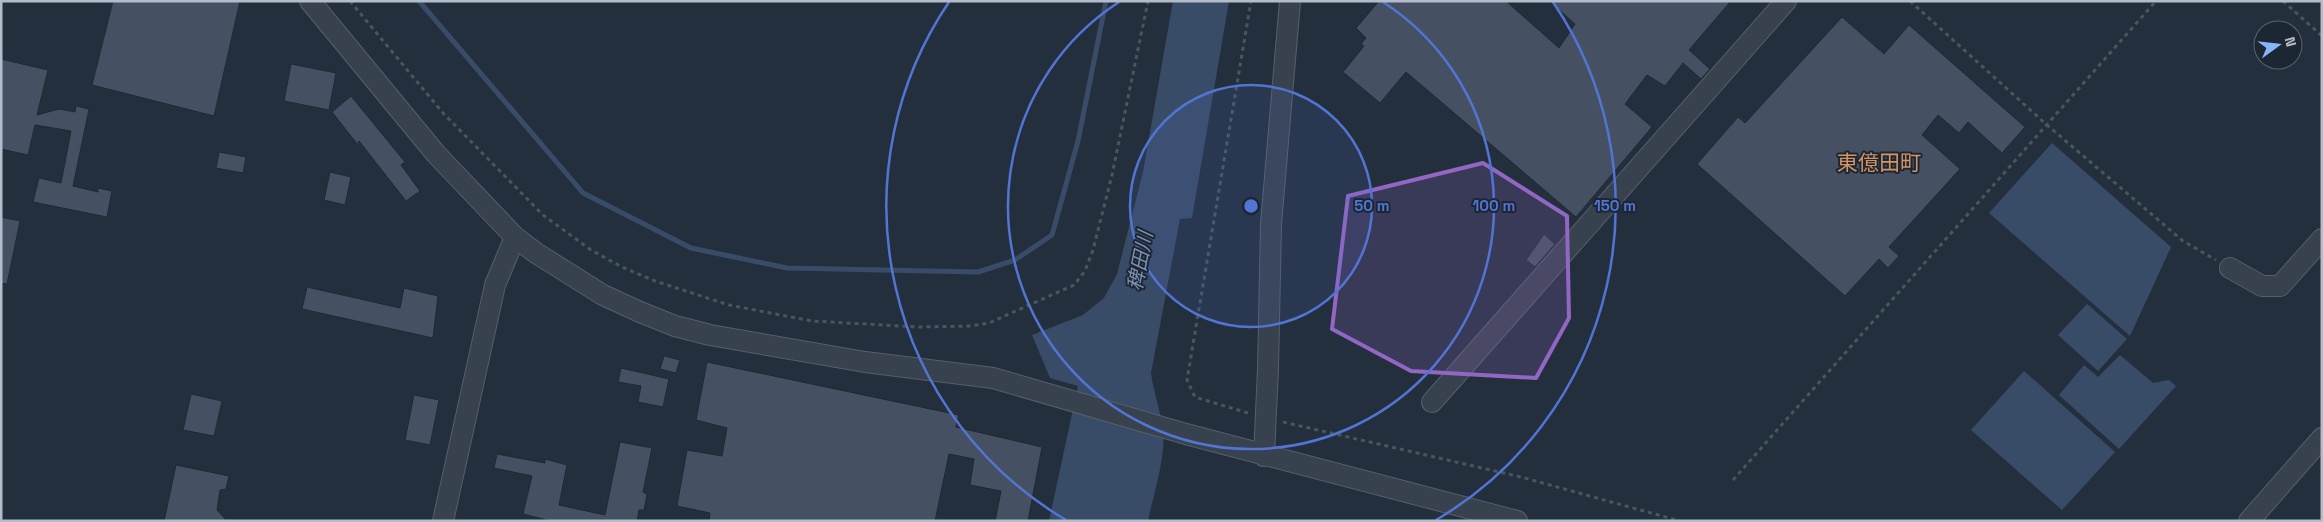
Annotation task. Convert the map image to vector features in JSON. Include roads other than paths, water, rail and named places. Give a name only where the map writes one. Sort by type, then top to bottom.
[{"type":"street","points":[[310,1],[436,154],[515,237],[557,267],[603,294],[675,326],[710,335],[865,362],[993,378],[1264,456],[1517,521]]},
{"type":"street","points":[[1264,456],[1271,224],[1290,1]]},
{"type":"street","points":[[1432,402],[1786,1]]},
{"type":"street","points":[[443,521],[494,285],[515,237]]},
{"type":"street","points":[[2230,268],[2262,286],[2280,286],[2322,239]]},
{"type":"street","points":[[2249,521],[2322,438]]},
{"type":"water","name":"稗田川","points":[[1173,1],[1229,1],[1192,218],[1180,219],[1151,373],[1163,429],[1161,467],[1148,521],[1049,521],[1078,386],[1050,378],[1032,335],[1083,315],[1104,298],[1117,274],[1143,172]]},
{"type":"water","points":[[2052,143],[2171,247],[2130,336],[1989,213]]},
{"type":"water","points":[[2087,304],[2127,339],[2098,371],[2058,335]]},
{"type":"water","points":[[2120,355],[2153,383],[2169,380],[2176,386],[2119,449],[2059,395],[2084,365],[2098,377]]},
{"type":"water","points":[[2024,371],[2115,452],[2062,510],[1971,430]]},
{"type":"waterway","points":[[419,1],[583,193],[691,248],[787,268],[978,272],[1015,260],[1052,235],[1078,141],[1106,1]]},
{"type":"district","name":"東億田町","points":[[1879,163]]}]
